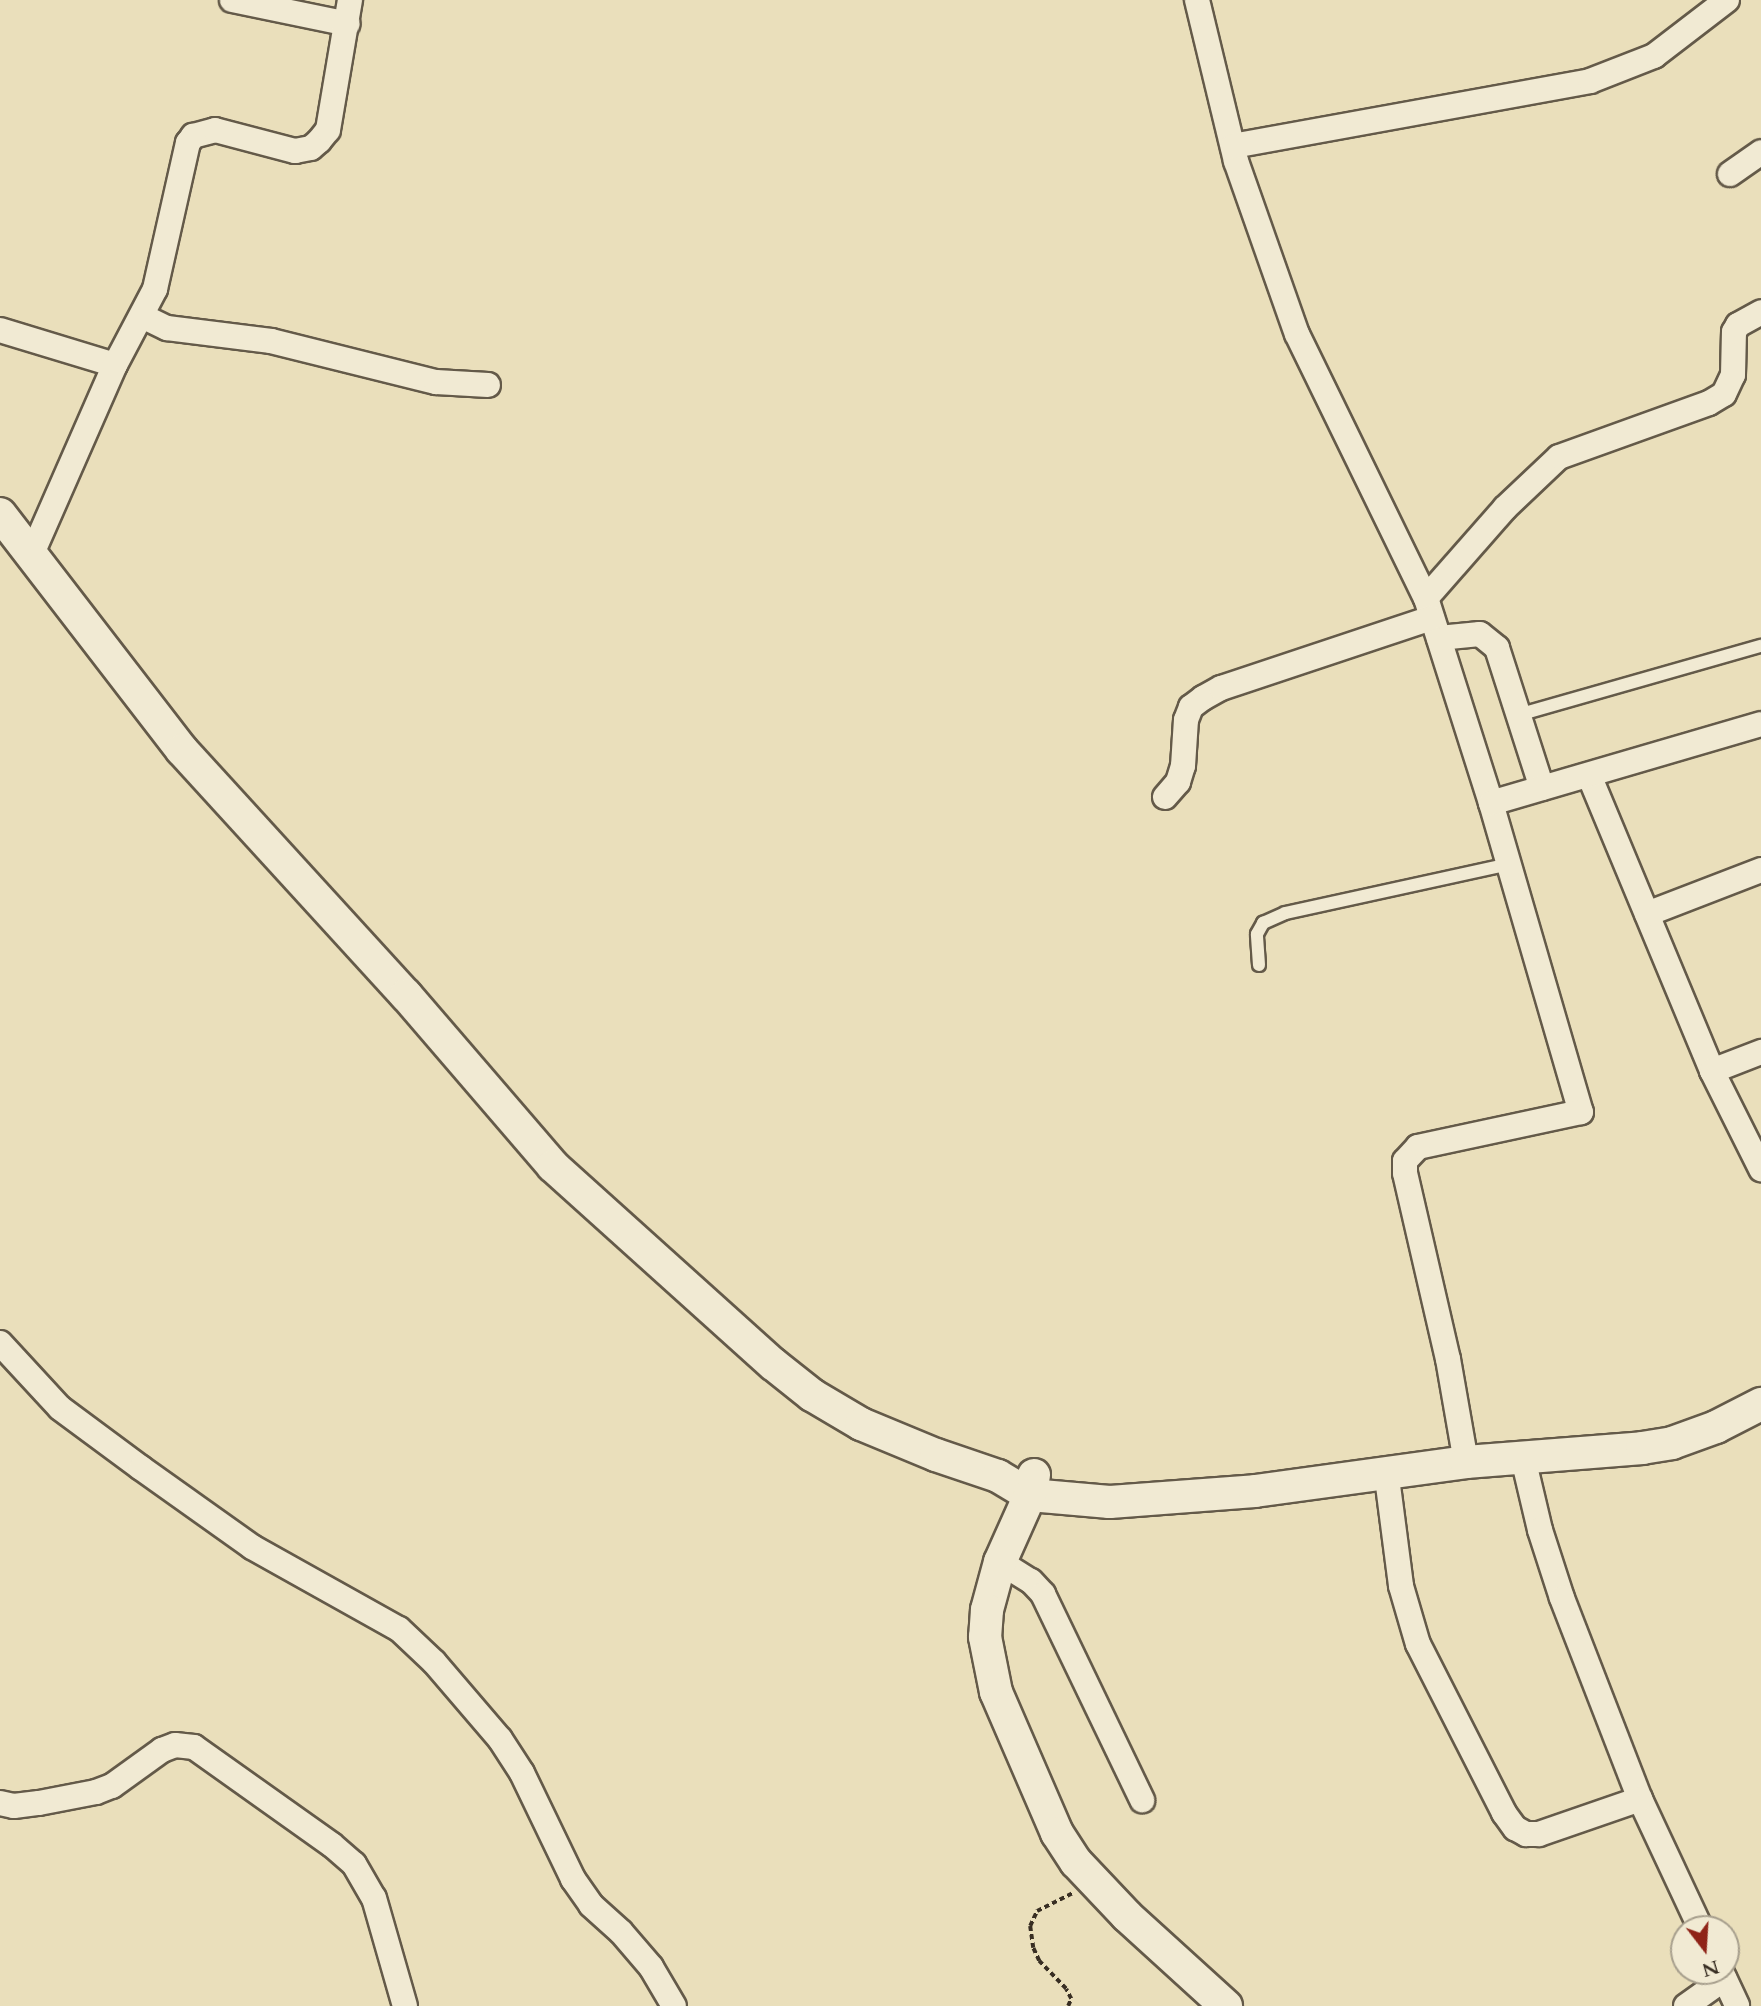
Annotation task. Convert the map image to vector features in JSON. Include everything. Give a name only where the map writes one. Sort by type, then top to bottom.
[{"type":"street","points":[[31,556],[115,365],[155,289],[164,260],[188,144],[193,136],[215,131],[296,151],[310,148],[328,130],[349,12],[232,0]]},
{"type":"street","points":[[1197,0],[1233,146],[1297,334],[1432,618],[1491,803],[1581,1112],[1418,1147],[1405,1161],[1405,1174],[1448,1359],[1464,1453]]},
{"type":"street","points":[[1233,146],[1590,82],[1654,56],[1727,0]]},
{"type":"street","points":[[1730,174],[1761,152]]},
{"type":"street","points":[[1432,618],[1505,508],[1559,457],[1709,404],[1724,394],[1733,375],[1734,332],[1738,325],[1761,312]]},
{"type":"street","points":[[142,316],[179,331],[271,341],[410,377],[488,385]]},
{"type":"street","points":[[0,330],[115,365]]},
{"type":"street","points":[[0,514],[182,750],[406,995],[553,1166],[594,1206],[812,1395],[862,1423],[936,1455],[998,1476],[1122,1501],[1255,1491],[1386,1471],[1464,1453],[1523,1458],[1672,1443],[1716,1427],[1761,1404]]},
{"type":"street","points":[[1165,797],[1178,782],[1183,766],[1186,720],[1191,707],[1202,698],[1221,688],[1432,618],[1489,638],[1497,648],[1542,788]]},
{"type":"street","points":[[1491,803],[1761,724]]},
{"type":"street","points":[[1589,775],[1712,1071],[1761,1169]]},
{"type":"street","points":[[1647,914],[1761,870]]},
{"type":"street","points":[[1712,1071],[1761,1052]]},
{"type":"street","points":[[0,1343],[60,1408],[141,1468],[252,1547],[399,1629],[434,1662],[500,1739],[522,1773],[573,1879],[590,1905],[621,1932],[651,1968],[674,2006]]},
{"type":"street","points":[[1032,1484],[1166,1483],[1464,1453],[1626,1433],[1715,1408],[1761,1385]]},
{"type":"street","points":[[1523,1458],[1540,1531],[1562,1598],[1640,1799],[1694,1915]]},
{"type":"street","points":[[1386,1471],[1401,1586],[1418,1644],[1504,1813],[1515,1828],[1526,1834],[1539,1834],[1640,1799]]},
{"type":"street","points":[[1032,1484],[1000,1562],[986,1610],[985,1637],[996,1692],[1057,1833],[1090,1877],[1226,2006]]},
{"type":"street","points":[[1000,1562],[1031,1581],[1044,1594],[1142,1800]]},
{"type":"street","points":[[0,1803],[14,1806],[39,1803],[96,1791],[131,1774],[162,1750],[175,1745],[194,1747],[354,1864],[374,1898],[405,2006]]},
{"type":"street","points":[[1686,2006],[1710,1985]]},
{"type":"street","points":[[1727,1985],[1737,2006]]},
{"type":"lane","points":[[1518,715],[1761,646]]},
{"type":"lane","points":[[1259,965],[1257,934],[1263,923],[1285,914],[1508,864]]},
{"type":"path","points":[[1068,2006],[1071,1998],[1066,1989],[1039,1961],[1030,1937],[1030,1926],[1037,1911],[1070,1896],[1090,1877]]}]
